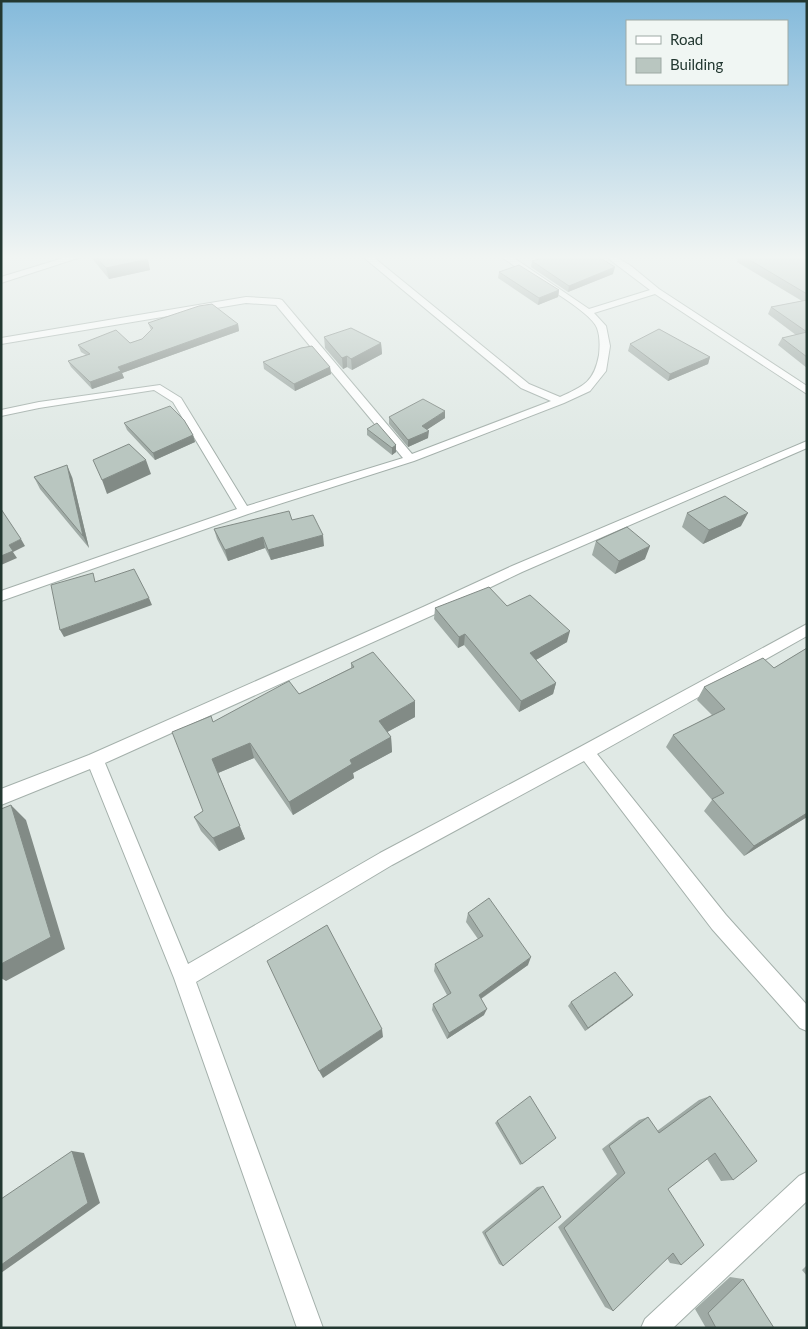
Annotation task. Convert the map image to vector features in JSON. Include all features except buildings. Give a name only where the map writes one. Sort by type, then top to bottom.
[{"type":"street","points":[[1,341],[138,318]]},
{"type":"street","points":[[293,318],[410,458]]},
{"type":"street","points":[[442,318],[525,386],[560,401]]},
{"type":"street","points":[[1,596],[244,511],[410,458],[586,390],[601,371],[605,346],[601,326],[594,318]]},
{"type":"street","points":[[697,318],[807,391]]},
{"type":"street","points":[[1,413],[39,405],[156,387],[177,400],[244,511]]},
{"type":"street","points":[[1,797],[95,760],[428,612],[517,569],[807,444]]},
{"type":"street","points":[[184,978],[386,859],[586,752],[807,628]]},
{"type":"street","points":[[586,752],[719,922],[807,1020]]},
{"type":"street","points":[[95,760],[184,978],[310,1328]]},
{"type":"street","points":[[654,1328],[807,1184]]}]
